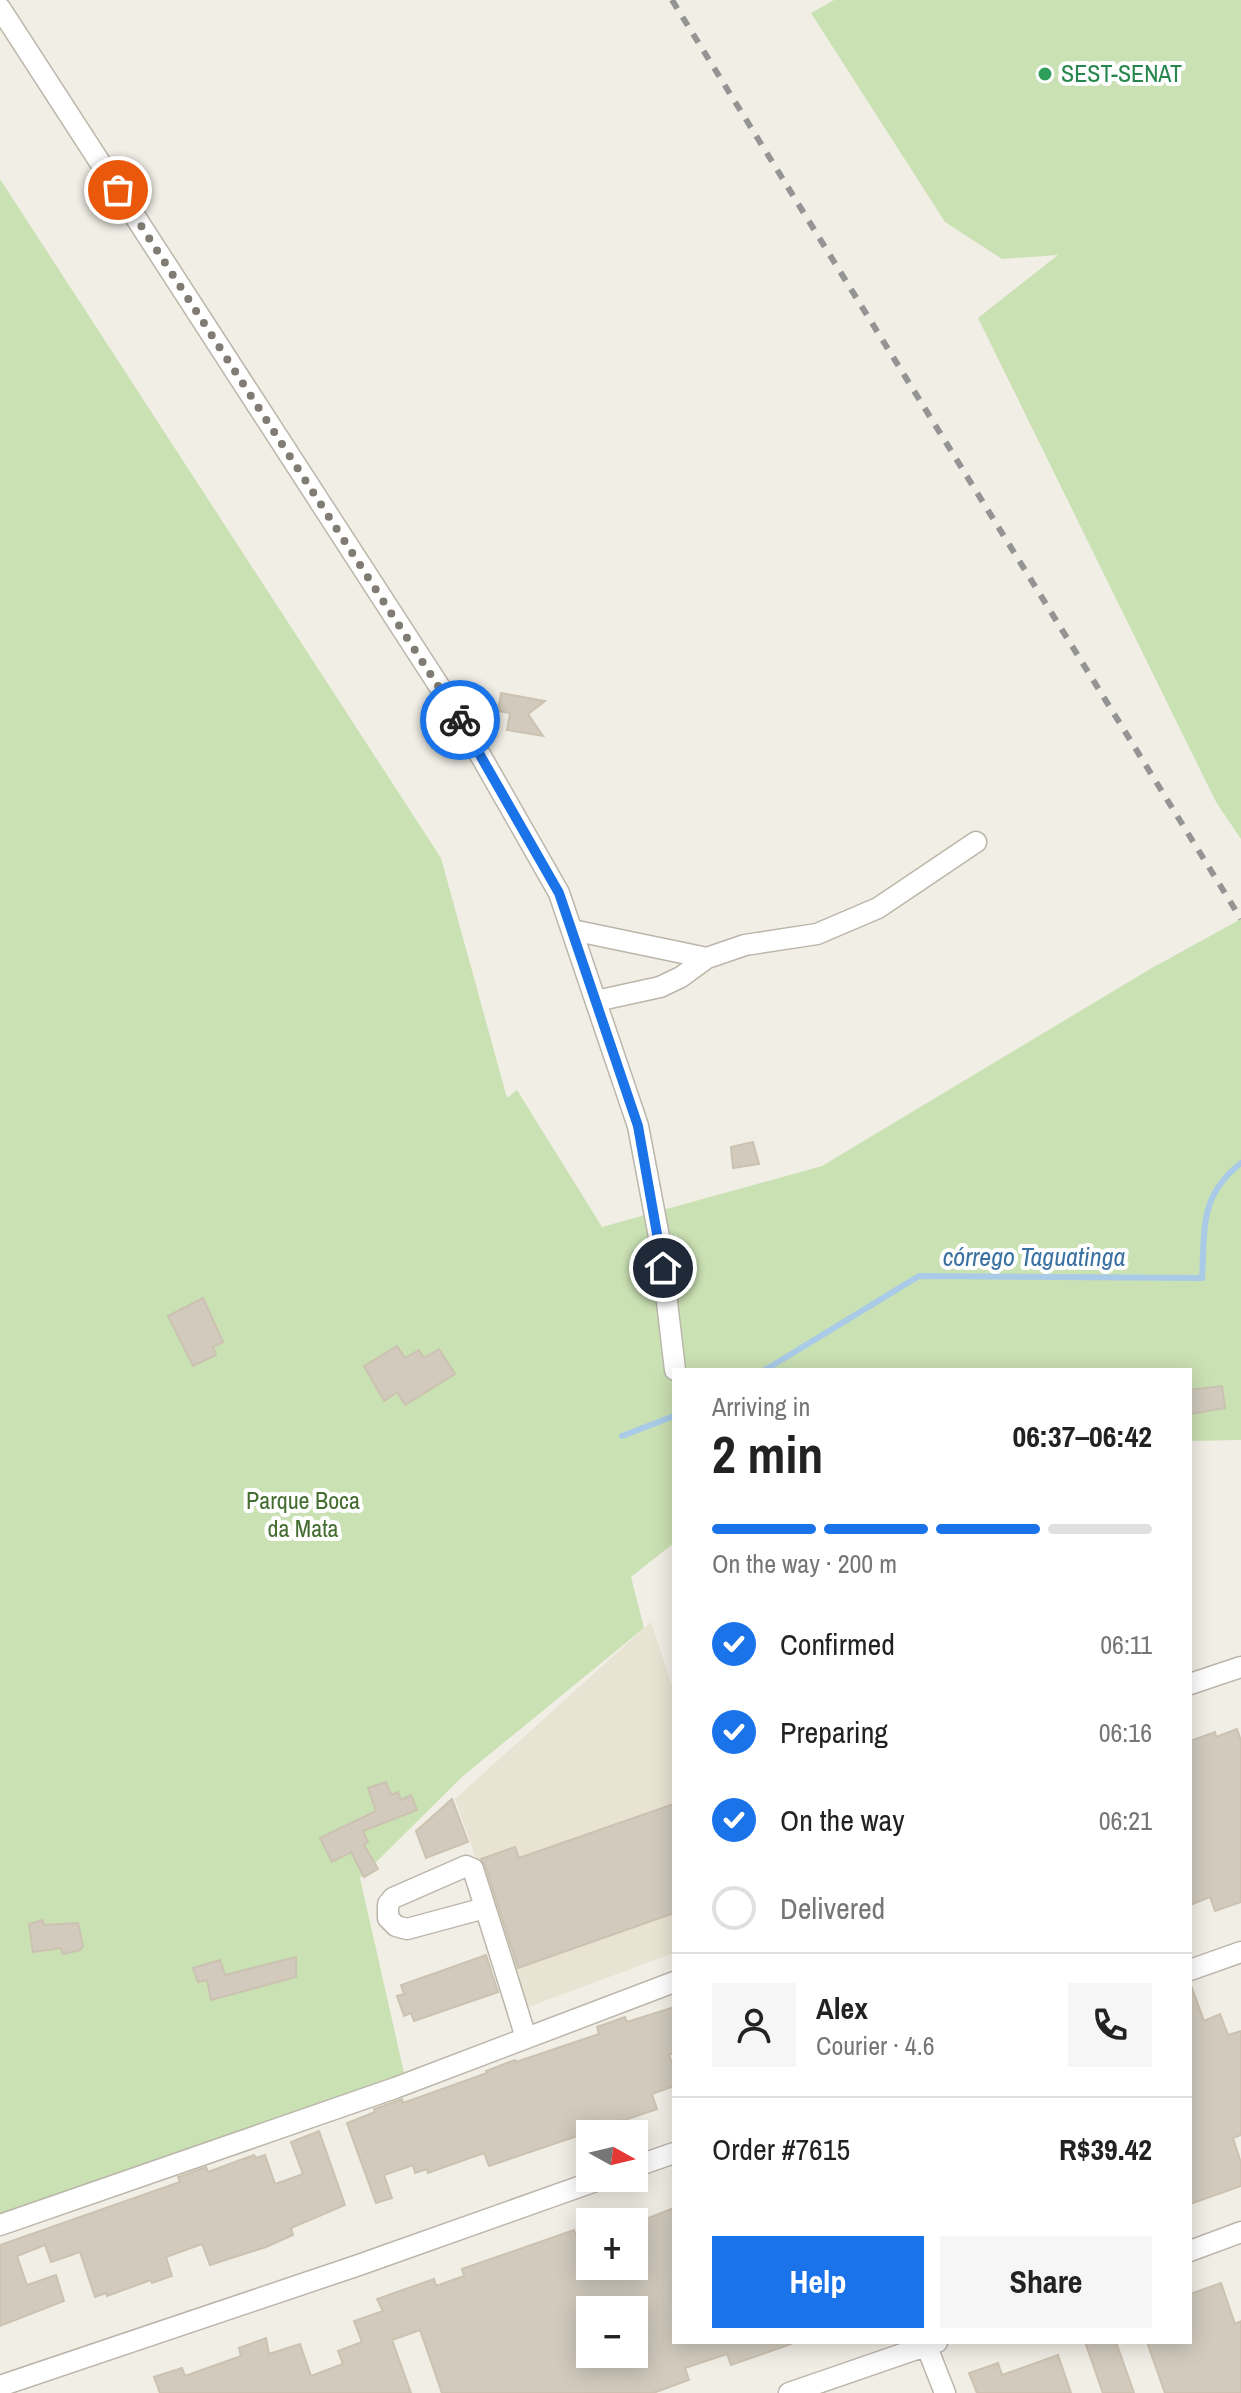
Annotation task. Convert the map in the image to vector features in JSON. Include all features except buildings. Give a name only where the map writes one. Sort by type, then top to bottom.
[{"type":"street","points":[[0,8],[454,709],[559,893],[638,1126],[660,1242],[675,1368]]},
{"type":"street","points":[[596,1001],[660,987],[681,977],[707,958],[745,945],[817,934],[878,908],[976,842]]},
{"type":"street","points":[[572,930],[707,958]]},
{"type":"street","points":[[1192,1683],[1241,1667]]},
{"type":"street","points":[[485,1908],[407,1929],[396,1926],[388,1918],[388,1904],[393,1898],[466,1866],[473,1869],[526,2038]]},
{"type":"street","points":[[1192,1969],[1241,1952]]},
{"type":"street","points":[[0,2225],[380,2093],[672,1983]]},
{"type":"street","points":[[648,2162],[672,2154]]},
{"type":"street","points":[[0,2386],[576,2188]]},
{"type":"street","points":[[1192,2250],[1241,2232]]},
{"type":"street","points":[[789,2393],[927,2344]]},
{"type":"street","points":[[930,2344],[945,2393]]},
{"type":"shaded area","points":[[651,1622],[672,1686],[672,1954],[528,2007],[455,1799]]},
{"type":"green space","points":[[834,0],[1241,0],[1241,839],[1216,802],[978,318],[1058,255],[1002,259],[945,222],[811,13]]},
{"type":"green space","name":"Parque Boca da Mata","points":[[0,179],[441,858],[507,1098],[517,1090],[602,1227],[822,1166],[1150,969],[1241,919],[1241,1440],[1192,1441],[1192,1368],[672,1368],[672,1545],[631,1577],[644,1628],[463,1776],[360,1878],[407,2086],[0,2225]]},
{"type":"waterway","name":"córrego Taguatinga","points":[[768,1368],[919,1276],[1202,1278],[1205,1228],[1211,1201],[1227,1175],[1241,1163]]},
{"type":"waterway","name":"córrego Taguatinga","points":[[622,1436],[672,1417]]},
{"type":"railway","points":[[672,0],[1241,919]]},
{"type":"way so far","points":[[118,190],[460,720]]},
{"type":"place","name":"SEST-SENAT","points":[[1045,74]]},
{"type":"route","points":[[460,720],[559,893],[638,1126],[663,1268]]}]
